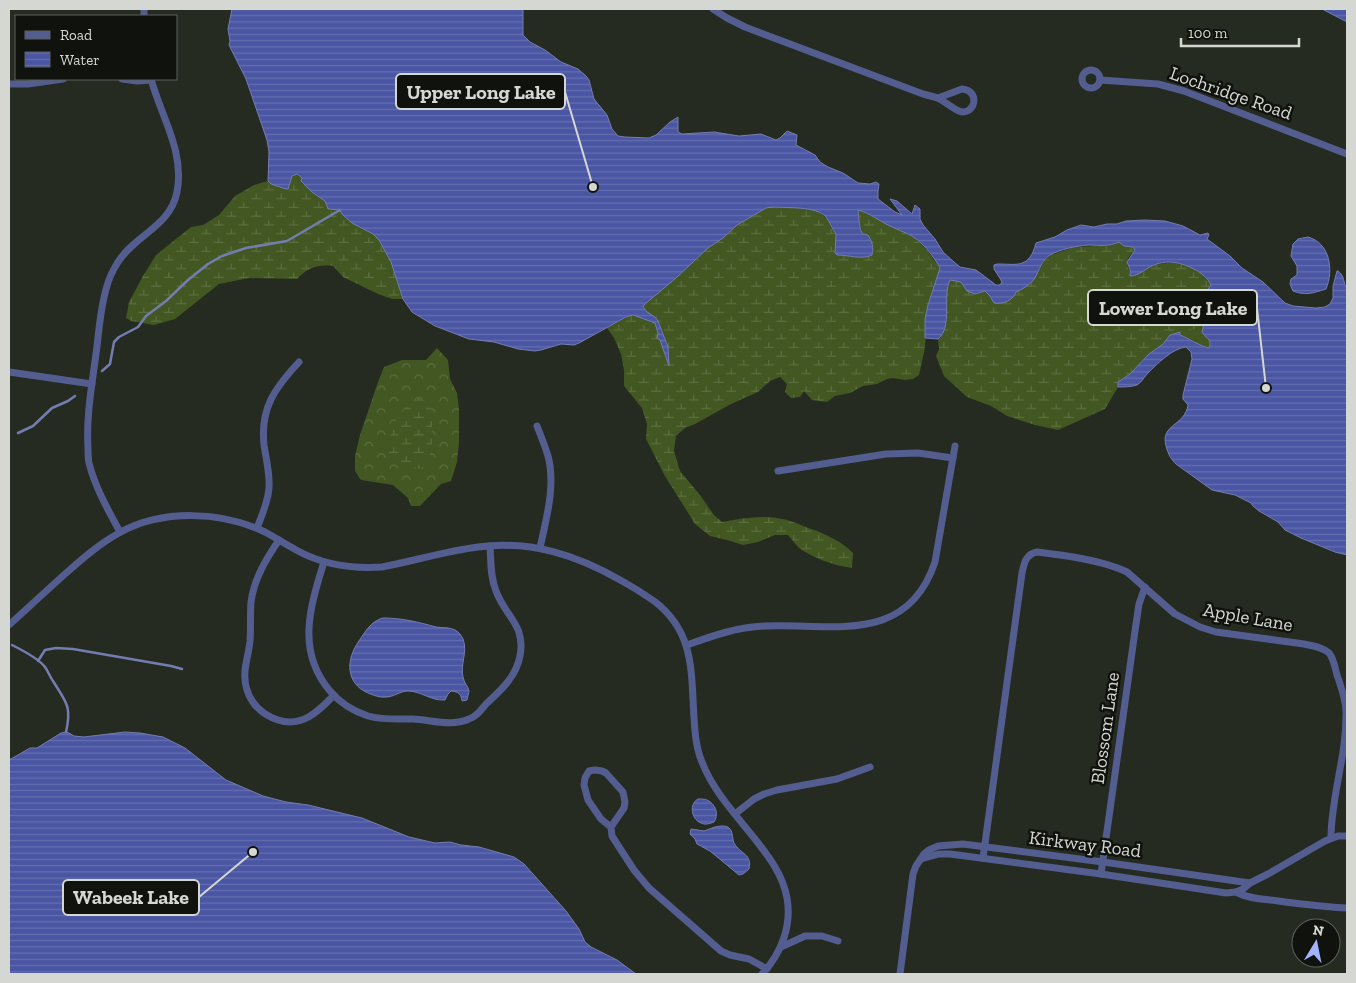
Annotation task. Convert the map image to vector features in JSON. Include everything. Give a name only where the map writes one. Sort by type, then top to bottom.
[{"type":"street","points":[[713,9],[745,27],[938,98],[959,111],[966,111],[972,107],[974,101],[972,94],[966,90],[958,90],[938,98]]},
{"type":"street","points":[[9,84],[56,80]]},
{"type":"street","points":[[120,532],[102,499],[89,462],[86,428],[104,296],[111,274],[124,253],[166,217],[175,200],[178,189],[179,176],[176,153],[151,80]]},
{"type":"street","name":"Lochridge Road","points":[[1100,80],[1158,84],[1184,91],[1347,154]]},
{"type":"street","points":[[257,528],[266,504],[269,487],[264,442],[266,415],[278,387],[299,362]]},
{"type":"street","points":[[9,372],[92,384]]},
{"type":"street","points":[[537,426],[548,455],[550,475],[549,502],[540,548]]},
{"type":"street","points":[[687,645],[747,627],[856,626],[882,620],[896,613],[917,595],[932,571],[937,553],[955,446]]},
{"type":"street","points":[[778,471],[892,453],[918,453],[953,458]]},
{"type":"street","points":[[9,625],[86,556],[120,532],[163,518],[189,515],[237,521],[257,528],[307,556],[324,562],[357,567],[382,566],[465,549],[490,546],[540,548],[569,556],[592,565],[647,596],[674,621],[687,645],[691,666],[694,724],[701,761],[712,784],[774,864],[784,885],[787,899],[787,925],[781,947],[765,972],[749,959],[730,955],[721,950],[649,888],[634,870],[612,836],[611,827],[624,808],[623,792],[602,770],[590,771],[585,778],[584,785],[588,800],[600,819],[611,827]]},
{"type":"street","points":[[279,540],[262,567],[253,593],[250,641],[245,671],[246,690],[252,702],[260,710],[273,718],[287,722],[305,719],[314,715],[334,695]]},
{"type":"street","points":[[324,562],[312,608],[309,645],[316,670],[325,685],[349,708],[358,712],[379,718],[452,722],[469,719],[478,712],[511,678],[518,662],[521,648],[520,633],[502,606],[494,584],[490,546]]},
{"type":"street","name":"Apple Lane","points":[[983,858],[986,848],[1022,573],[1026,558],[1032,553],[1037,552],[1104,563],[1127,572],[1175,614],[1200,627],[1222,633],[1317,646],[1328,653],[1333,660],[1343,692],[1346,713],[1340,772],[1332,816],[1331,838]]},
{"type":"street","name":"Blossom Lane","points":[[1101,874],[1139,604],[1145,588]]},
{"type":"street","points":[[735,814],[754,799],[764,794],[836,779],[870,767]]},
{"type":"street","points":[[1236,892],[1318,844],[1331,838],[1347,836]]},
{"type":"street","name":"Kirkway Road","points":[[921,859],[929,850],[938,846],[963,844],[1250,883]]},
{"type":"street","name":"Kirkway Road","points":[[921,859],[938,854],[983,858],[1226,893],[1236,892],[1241,895],[1263,899],[1319,907],[1347,908]]},
{"type":"street","points":[[900,974],[912,880],[916,866],[921,859]]},
{"type":"street","points":[[781,947],[806,936],[822,936],[838,941]]},
{"type":"green space","points":[[295,174],[302,178],[301,182],[325,201],[328,209],[340,210],[379,240],[391,261],[403,299],[392,299],[378,294],[343,277],[333,266],[322,266],[305,272],[297,279],[249,278],[219,284],[175,319],[154,325],[131,321],[126,318],[129,302],[156,255],[191,227],[203,225],[219,215],[235,196],[254,185],[268,181],[271,184],[289,188],[291,178]]},
{"type":"green space","points":[[768,207],[815,210],[828,220],[836,234],[837,255],[867,257],[868,235],[861,232],[857,211],[860,210],[915,238],[940,268],[928,305],[925,326],[925,348],[919,375],[913,379],[887,379],[877,384],[863,386],[850,393],[835,396],[827,402],[812,400],[804,391],[800,397],[791,398],[785,392],[787,384],[780,377],[770,381],[758,392],[685,428],[676,436],[674,451],[680,471],[714,515],[722,522],[763,517],[791,521],[827,535],[845,546],[853,553],[852,568],[831,563],[811,555],[799,548],[788,535],[775,535],[758,542],[743,545],[710,536],[695,524],[665,476],[646,439],[647,424],[642,408],[624,386],[621,354],[607,328],[631,315],[655,323],[658,333],[657,338],[660,340],[669,366],[668,347],[663,333],[657,319],[646,312],[643,307],[644,305],[737,225]]},
{"type":"green space","points":[[1119,242],[1124,246],[1133,247],[1135,250],[1128,261],[1129,274],[1141,272],[1151,266],[1177,263],[1191,267],[1204,276],[1211,285],[1203,296],[1189,299],[1180,306],[1191,304],[1201,308],[1206,314],[1203,327],[1170,335],[1163,344],[1149,354],[1130,374],[1118,382],[1118,387],[1105,409],[1058,430],[1007,416],[991,406],[967,397],[944,376],[936,356],[939,349],[938,339],[940,338],[950,280],[960,281],[977,294],[986,292],[994,303],[1000,303],[1031,282],[1045,260],[1051,255],[1074,247],[1113,245]]},
{"type":"green space","points":[[1203,327],[1204,334],[1210,342],[1209,348],[1205,348],[1180,335],[1180,332]]},
{"type":"green space","points":[[437,348],[448,360],[450,379],[457,393],[459,442],[457,462],[451,481],[441,484],[420,506],[411,506],[408,498],[393,485],[361,480],[355,471],[355,456],[360,435],[384,367],[402,360],[426,360]]},
{"type":"green space","points":[[419,398],[431,409],[432,418],[432,451],[421,469],[400,464],[386,453],[393,426],[405,408]]},
{"type":"water","points":[[232,9],[523,9],[523,35],[530,42],[561,62],[578,69],[586,76],[589,80],[594,99],[607,115],[612,129],[618,136],[649,138],[656,135],[678,117],[678,132],[682,134],[714,132],[739,136],[761,134],[776,140],[787,131],[797,135],[796,145],[815,155],[820,162],[828,167],[843,173],[858,183],[870,184],[876,182],[879,184],[878,199],[895,212],[902,215],[890,199],[897,201],[912,214],[915,205],[920,209],[920,219],[923,225],[943,252],[960,267],[976,270],[996,285],[1002,283],[994,269],[994,265],[1017,264],[1026,261],[1030,257],[1036,243],[1081,225],[1094,227],[1126,221],[1145,220],[1165,221],[1183,226],[1200,235],[1208,233],[1207,239],[1230,256],[1242,268],[1263,282],[1285,303],[1293,306],[1316,308],[1325,307],[1330,304],[1333,298],[1333,286],[1338,271],[1342,275],[1347,289],[1347,555],[1335,552],[1285,530],[1278,522],[1259,511],[1251,503],[1235,495],[1212,490],[1176,464],[1170,456],[1165,439],[1166,433],[1186,412],[1188,405],[1183,399],[1183,395],[1192,359],[1191,352],[1186,347],[1176,350],[1166,357],[1137,385],[1118,387],[1118,382],[1130,374],[1149,354],[1163,344],[1170,335],[1180,332],[1180,335],[1209,348],[1210,343],[1202,332],[1205,312],[1194,305],[1179,305],[1181,302],[1203,296],[1211,285],[1204,276],[1194,269],[1171,262],[1154,265],[1137,275],[1130,276],[1127,262],[1135,250],[1133,247],[1124,246],[1119,242],[1108,245],[1074,247],[1050,255],[1043,262],[1035,278],[1004,303],[994,303],[985,291],[975,294],[967,291],[961,282],[950,280],[947,294],[945,327],[942,334],[938,339],[925,338],[925,319],[928,305],[940,268],[918,240],[858,210],[861,231],[868,235],[872,242],[872,255],[860,257],[837,255],[835,253],[836,234],[822,213],[801,208],[772,207],[766,208],[737,225],[644,305],[643,307],[647,312],[658,321],[668,347],[669,366],[660,340],[657,338],[658,333],[655,323],[633,315],[574,345],[561,344],[535,351],[518,349],[494,342],[469,339],[435,326],[412,312],[403,299],[391,262],[379,240],[373,234],[352,223],[340,210],[328,209],[325,201],[312,192],[297,174],[292,176],[288,189],[271,184],[268,181],[269,152],[267,140],[246,79],[229,45],[228,29]]},
{"type":"water","points":[[1322,9],[1347,9],[1347,22]]},
{"type":"water","points":[[1308,237],[1315,240],[1325,251],[1330,266],[1330,274],[1326,289],[1306,294],[1293,291],[1290,284],[1291,279],[1297,275],[1297,266],[1291,256],[1293,244],[1298,239]]},
{"type":"water","points":[[383,618],[450,628],[459,633],[464,644],[462,672],[469,691],[467,700],[462,701],[459,694],[451,691],[445,700],[440,700],[408,691],[389,697],[381,697],[360,689],[355,683],[350,670],[352,655],[369,627]]},
{"type":"water","points":[[66,732],[74,736],[84,737],[125,732],[163,737],[185,748],[226,780],[263,796],[362,818],[409,837],[435,843],[450,842],[479,847],[514,857],[524,864],[566,911],[579,929],[585,942],[617,960],[636,974],[9,974],[9,759],[30,748],[37,748],[61,733]]},
{"type":"water","points":[[698,799],[706,800],[713,804],[716,813],[714,822],[704,824],[695,818],[692,808]]},
{"type":"water","points":[[726,826],[730,829],[734,843],[749,860],[749,869],[743,874],[739,875],[710,851],[697,844],[690,834],[691,829],[704,831]]},
{"type":"waterway","points":[[102,371],[110,364],[114,342],[119,337],[138,327],[146,316],[208,264],[222,256],[246,248],[287,241],[340,210]]},
{"type":"waterway","points":[[18,433],[33,426],[52,408],[75,396]]},
{"type":"waterway","points":[[12,645],[35,658],[46,669],[67,705],[68,723],[66,732]]},
{"type":"waterway","points":[[38,661],[45,650],[56,648],[73,649],[182,669]]},
{"type":"place","name":"Upper Long Lake","points":[[593,187]]},
{"type":"place","name":"Lower Long Lake","points":[[1266,388]]},
{"type":"place","name":"Wabeek Lake","points":[[253,852]]}]
